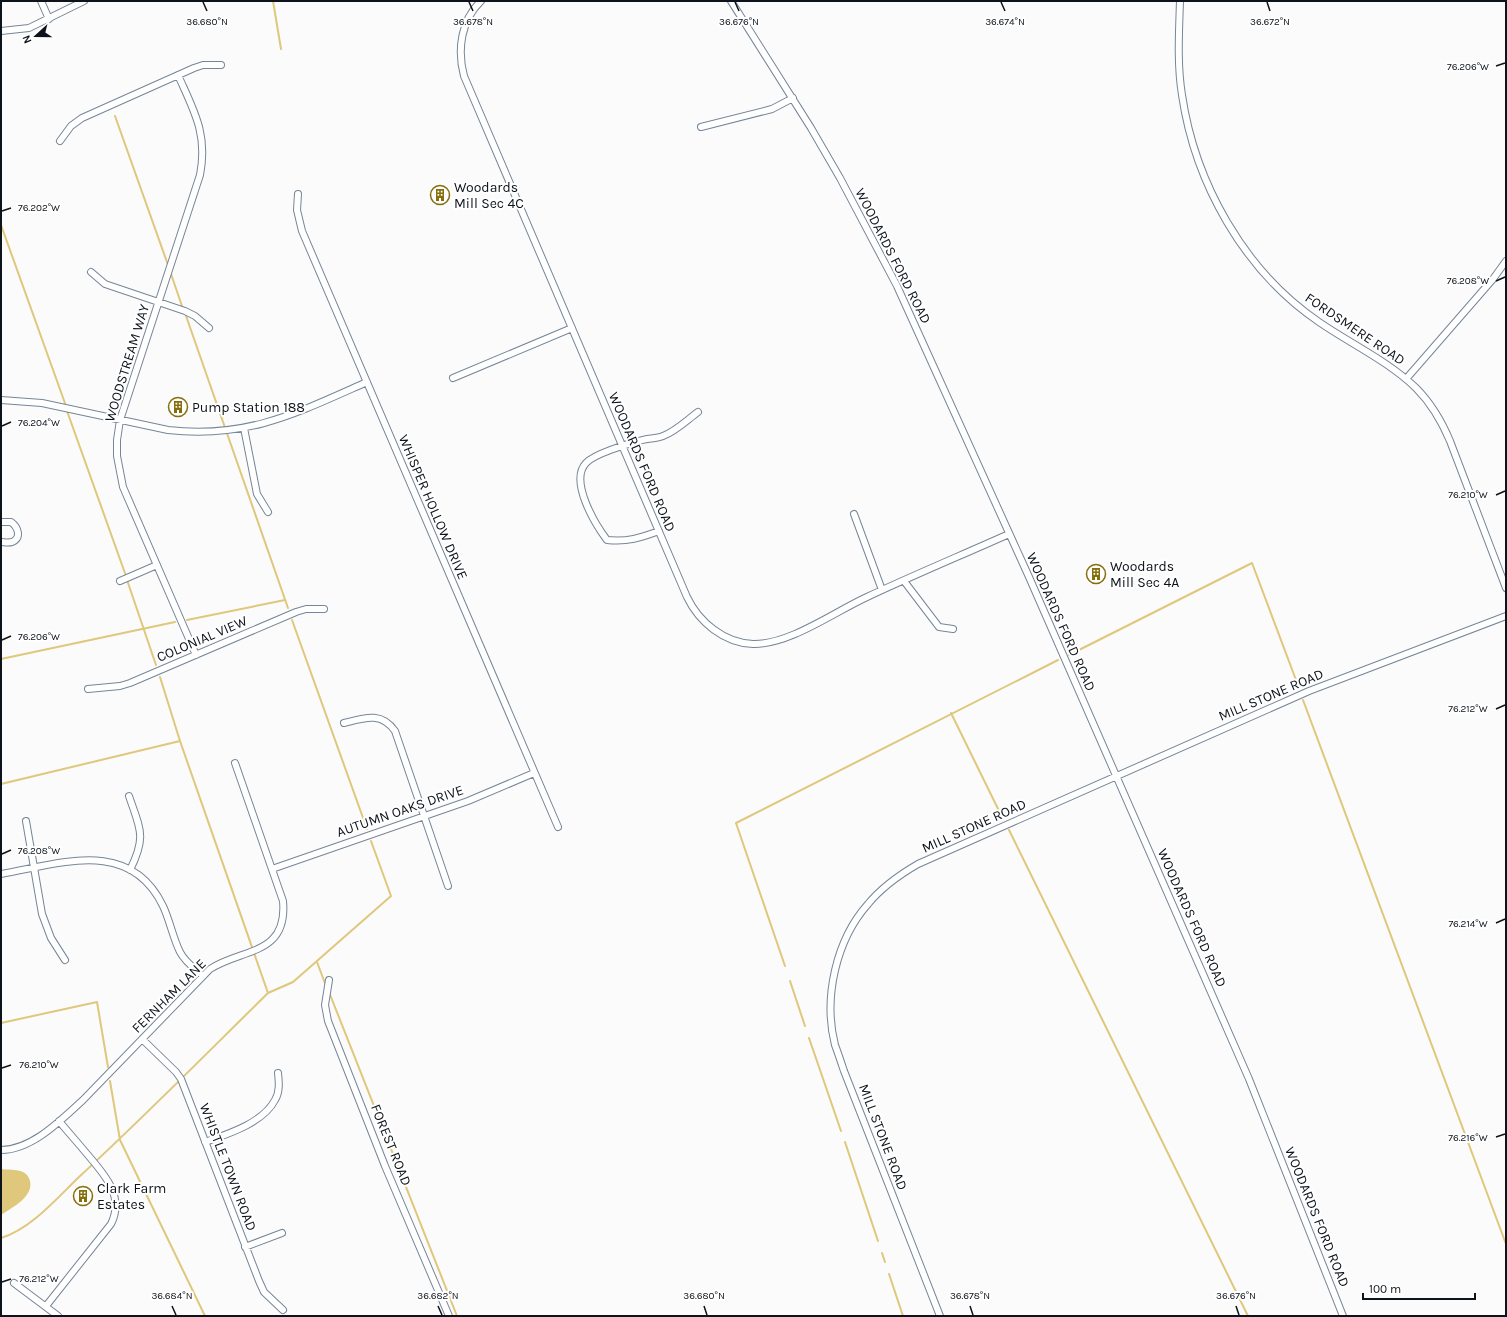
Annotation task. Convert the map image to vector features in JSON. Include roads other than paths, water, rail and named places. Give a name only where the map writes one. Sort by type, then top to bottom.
[{"type":"street","points":[[41,1],[49,19]]},
{"type":"street","points":[[1,31],[29,28],[84,1]]},
{"type":"street","name":"WOODARDS FORD ROAD","points":[[481,1],[468,18],[463,32],[460,56],[464,76],[693,609],[701,619],[723,636],[737,641],[754,644],[782,640],[882,590],[1009,534]]},
{"type":"street","name":"WOODARDS FORD ROAD","points":[[731,1],[793,98],[840,178],[897,286],[1009,534],[1249,1078],[1343,1316]]},
{"type":"street","name":"FORDSMERE ROAD","points":[[1180,1],[1179,66],[1186,116],[1200,167],[1221,212],[1240,242],[1262,270],[1297,306],[1314,319],[1395,370],[1417,389],[1430,404],[1444,426],[1506,588]]},
{"type":"street","points":[[60,141],[71,126],[82,118],[203,65],[220,65]]},
{"type":"street","name":"WOODSTREAM WAY","points":[[178,75],[200,126],[203,144],[203,160],[200,175],[120,420],[117,440],[117,456],[121,478],[128,498],[196,654]]},
{"type":"street","points":[[701,127],[772,109],[793,98]]},
{"type":"street","name":"WHISPER HOLLOW DRIVE","points":[[298,194],[297,210],[302,231],[558,827]]},
{"type":"street","points":[[1406,379],[1493,279],[1506,260]]},
{"type":"street","points":[[91,272],[105,284],[190,314],[209,328]]},
{"type":"street","points":[[453,378],[572,328]]},
{"type":"street","points":[[1,400],[42,404],[184,432],[212,432],[260,425],[290,415],[367,382]]},
{"type":"street","points":[[659,530],[640,538],[621,542],[607,540],[595,523],[581,486],[580,472],[586,462],[622,446],[663,436],[679,427],[698,412]]},
{"type":"street","points":[[244,428],[257,494],[268,512]]},
{"type":"street","points":[[854,514],[882,590]]},
{"type":"street","points":[[1,522],[11,522],[17,527],[18,535],[14,541],[1,542]]},
{"type":"street","points":[[120,581],[157,565]]},
{"type":"street","points":[[904,581],[939,627],[952,628]]},
{"type":"street","name":"COLONIAL VIEW","points":[[88,689],[120,686],[130,683],[301,610],[324,609]]},
{"type":"street","name":"MILL STONE ROAD","points":[[940,1316],[835,1045],[832,1023],[831,996],[834,974],[841,952],[854,924],[867,904],[897,877],[918,864],[1309,691],[1506,616]]},
{"type":"street","points":[[344,723],[372,717],[381,719],[395,731],[448,886]]},
{"type":"street","name":"FERNHAM LANE","points":[[1,1150],[15,1149],[25,1146],[83,1100],[203,976],[217,965],[262,948],[276,935],[282,922],[284,912],[283,901],[235,763]]},
{"type":"street","name":"AUTUMN OAKS DRIVE","points":[[272,869],[468,801],[534,772]]},
{"type":"street","points":[[129,796],[138,822],[141,840],[139,851],[130,870]]},
{"type":"street","points":[[26,821],[42,914],[51,938],[65,960]]},
{"type":"street","points":[[1,874],[75,861],[99,860],[113,862],[130,870],[155,891],[164,908],[180,951],[184,958],[203,976]]},
{"type":"street","name":"FOREST ROAD","points":[[329,980],[325,1005],[328,1021],[386,1166],[450,1316]]},
{"type":"street","name":"WHISTLE TOWN ROAD","points":[[142,1039],[176,1072],[181,1079],[259,1281],[264,1292],[283,1310]]},
{"type":"street","points":[[205,1142],[244,1127],[256,1120],[268,1110],[276,1098],[279,1084],[278,1073]]},
{"type":"street","points":[[46,1306],[111,1224],[115,1217],[116,1207],[115,1197],[111,1186],[104,1174],[59,1120]]},
{"type":"street","points":[[246,1247],[282,1233]]},
{"type":"street","points":[[14,1283],[58,1316]]},
{"type":"waterway","points":[[273,1],[281,49]]},
{"type":"waterway","points":[[115,116],[168,265]]},
{"type":"waterway","points":[[1,225],[66,406]]},
{"type":"waterway","points":[[170,271],[183,309]]},
{"type":"waterway","points":[[185,313],[288,608]]},
{"type":"waterway","points":[[67,411],[126,576]]},
{"type":"waterway","points":[[1069,655],[1252,563],[1299,688]]},
{"type":"waterway","points":[[127,580],[156,665]]},
{"type":"waterway","points":[[187,620],[285,600]]},
{"type":"waterway","points":[[292,620],[367,829]]},
{"type":"waterway","points":[[1,659],[175,622]]},
{"type":"waterway","points":[[785,966],[736,823],[1058,660]]},
{"type":"waterway","points":[[160,677],[180,741],[268,993]]},
{"type":"waterway","points":[[1303,700],[1506,1244]]},
{"type":"waterway","points":[[951,713],[1003,819]]},
{"type":"waterway","points":[[1,784],[180,741]]},
{"type":"waterway","points":[[1009,830],[1248,1316]]},
{"type":"waterway","points":[[1,1238],[23,1228],[53,1203],[151,1109],[268,993],[293,982],[391,896],[371,841]]},
{"type":"waterway","points":[[317,962],[326,986]]},
{"type":"waterway","points":[[790,981],[805,1026]]},
{"type":"waterway","points":[[329,992],[457,1316]]},
{"type":"waterway","points":[[1,1023],[97,1002],[108,1067]]},
{"type":"waterway","points":[[809,1038],[841,1131]]},
{"type":"waterway","points":[[110,1081],[120,1140],[205,1316]]},
{"type":"waterway","points":[[845,1142],[878,1241]]},
{"type":"waterway","points":[[882,1253],[885,1262]]},
{"type":"waterway","points":[[889,1274],[903,1316]]},
{"type":"place","name":"Woodards Mill Sec 4C","points":[[440,195]]},
{"type":"place","name":"Pump Station 188","points":[[178,407]]},
{"type":"place","name":"Woodards Mill Sec 4A","points":[[1096,574]]},
{"type":"place","name":"Clark Farm Estates","points":[[83,1196]]}]
